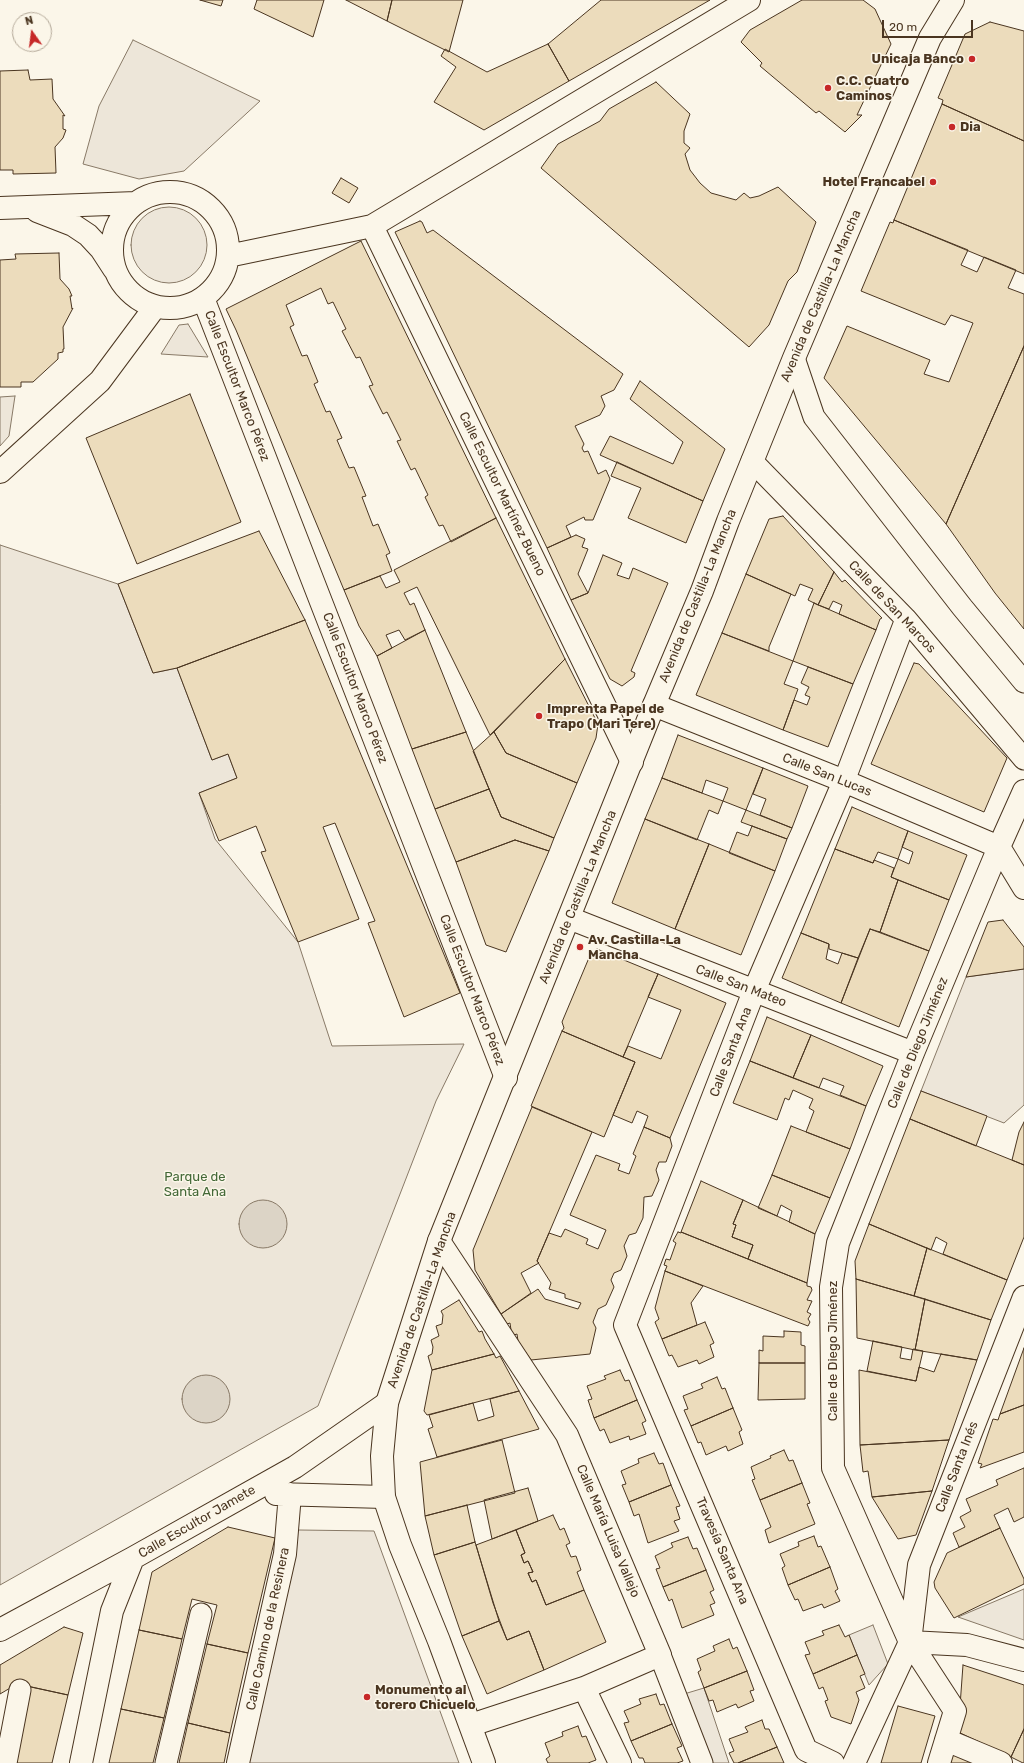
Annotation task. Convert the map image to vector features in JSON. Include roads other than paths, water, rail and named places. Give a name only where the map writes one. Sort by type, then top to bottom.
[{"type":"street","points":[[228,256],[372,226],[749,0]]},
{"type":"street","name":"Avenida de Castilla-La Mancha","points":[[484,1763],[439,1641],[400,1545],[384,1496],[382,1456],[387,1403],[439,1241],[506,1078],[654,705],[702,591],[752,461],[794,358],[930,38],[953,0]]},
{"type":"street","points":[[26,208],[73,225],[88,235],[101,249],[126,290],[144,303],[155,307],[180,308],[192,304],[203,298],[216,286],[224,272],[228,256],[225,231],[213,210],[203,202],[187,195],[169,192],[157,194],[136,203],[128,210],[116,228],[112,249],[115,270]]},
{"type":"street","points":[[0,208],[136,203]]},
{"type":"street","name":"Calle Escultor Martínez Bueno","points":[[372,226],[632,762]]},
{"type":"street","name":"Calle Escultor Marco Pérez","points":[[203,298],[506,1078]]},
{"type":"street","points":[[0,472],[100,381],[155,307]]},
{"type":"street","points":[[794,358],[814,417],[962,607],[1024,682]]},
{"type":"street","name":"Calle de San Marcos","points":[[752,461],[906,619],[1024,759]]},
{"type":"street","points":[[844,781],[906,619]]},
{"type":"street","name":"Calle San Lucas","points":[[654,705],[844,781],[999,847]]},
{"type":"street","name":"Calle Santa Ana","points":[[625,1325],[754,991],[844,781]]},
{"type":"street","name":"Calle de Diego Jiménez","points":[[946,1740],[955,1711],[910,1642],[833,1468],[831,1287],[838,1243],[912,1053],[1024,791]]},
{"type":"street","points":[[999,847],[1024,888]]},
{"type":"street","name":"Calle San Mateo","points":[[569,918],[912,1053]]},
{"type":"street","name":"Calle María Luisa Vallejo","points":[[439,1241],[567,1435],[660,1655]]},
{"type":"street","name":"Calle Santa Inés","points":[[910,1642],[919,1565],[1024,1297]]},
{"type":"street","name":"Travesía Santa Ana","points":[[625,1325],[806,1750],[833,1763]]},
{"type":"street","name":"Calle Escultor Jamete","points":[[0,1630],[133,1558],[295,1466],[387,1403]]},
{"type":"street","points":[[246,1494],[384,1496]]},
{"type":"street","name":"Calle Camino de la Resinera","points":[[238,1763],[285,1554],[290,1494]]},
{"type":"street","points":[[81,1763],[112,1611],[133,1558]]},
{"type":"street","points":[[166,1763],[201,1614]]},
{"type":"street","points":[[854,1763],[910,1642],[967,1645],[1024,1660]]},
{"type":"street","points":[[471,1725],[584,1688],[660,1655],[702,1763]]},
{"type":"street","points":[[584,1688],[620,1763]]},
{"type":"street","points":[[6,1763],[20,1690]]},
{"type":"street","points":[[939,1763],[946,1740],[1001,1763]]},
{"type":"place","name":"Unicaja Banco","points":[[972,59]]},
{"type":"place","name":"C.C. Cuatro Caminos","points":[[828,88]]},
{"type":"place","name":"Dia","points":[[952,127]]},
{"type":"place","name":"Hotel Francabel","points":[[933,182]]},
{"type":"place","name":"Imprenta Papel de Trapo (Mari Tere)","points":[[539,716]]},
{"type":"place","name":"Av. Castilla-La Mancha","points":[[580,947]]},
{"type":"place","name":"Monumento al torero Chicuelo","points":[[367,1697]]},
{"type":"park label","name":"Parque de Santa Ana","points":[[195,1184]]}]
